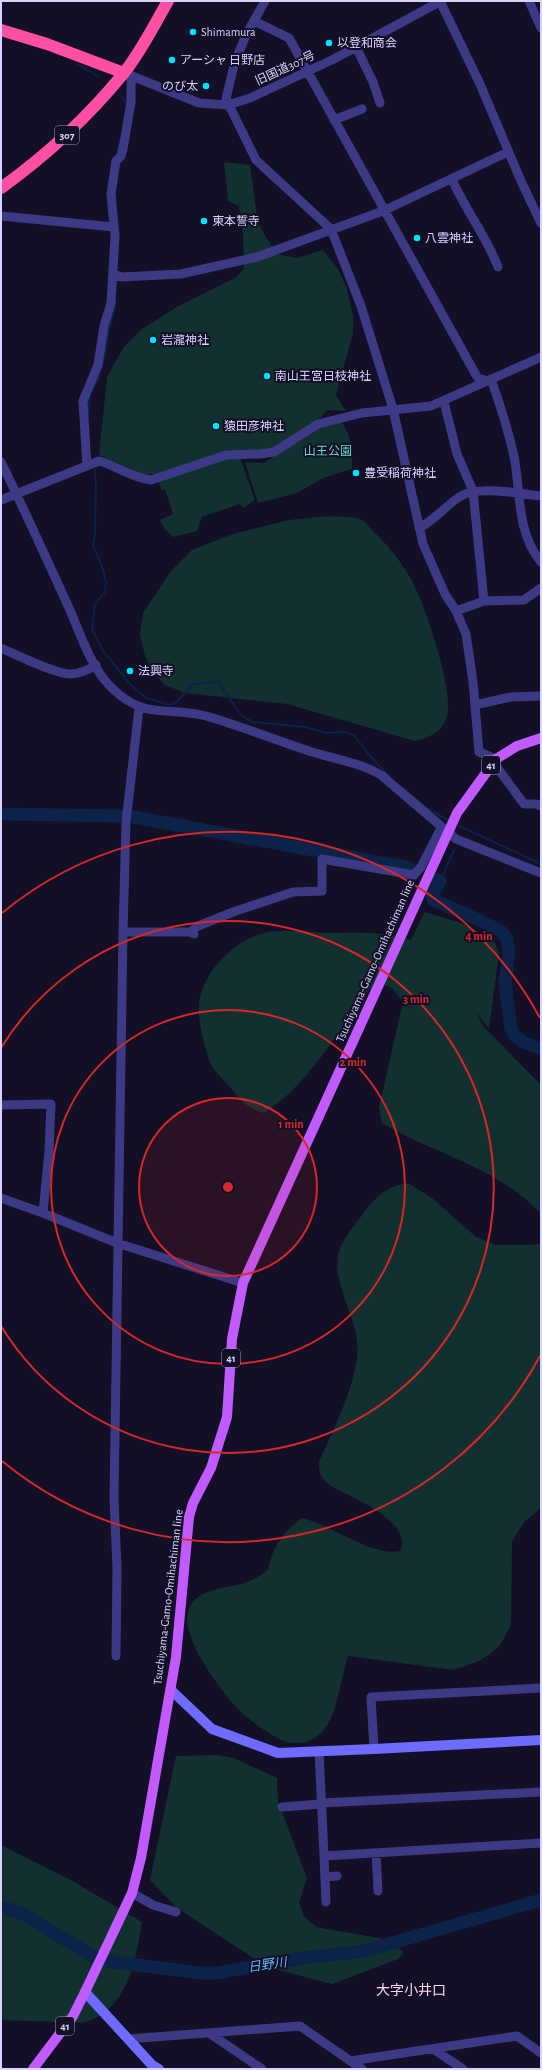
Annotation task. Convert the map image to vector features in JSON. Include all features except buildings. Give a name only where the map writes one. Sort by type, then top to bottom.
[{"type":"highway","name":"307","points":[[1,188],[56,146],[128,75],[168,1]]},
{"type":"highway","points":[[1,30],[47,44],[128,75]]},
{"type":"main road","name":"Tsuchiyama-Gamo-Omihachiman line","points":[[33,2069],[72,2016],[132,1893],[140,1858],[171,1690],[176,1657],[189,1517],[193,1503],[211,1468],[227,1417],[232,1339],[243,1283],[446,830],[494,761],[517,746],[541,738]]},
{"type":"street","points":[[265,1],[235,61],[228,86],[226,99],[228,105],[256,160],[331,229],[361,306],[393,409],[423,544],[444,594],[456,611],[466,634],[479,752],[494,761],[524,804],[536,804],[541,806]]},
{"type":"street","name":"旧国道307号","points":[[128,75],[199,103],[228,105],[250,98],[308,72],[441,1]]},
{"type":"street","points":[[441,1],[480,84],[508,152],[541,223]]},
{"type":"street","points":[[529,1],[541,28]]},
{"type":"street","points":[[254,21],[289,38],[383,210],[476,375],[478,378],[490,380]]},
{"type":"street","points":[[356,47],[373,82],[380,103]]},
{"type":"street","points":[[91,464],[83,401],[95,375],[100,356],[104,326],[111,303],[114,227],[111,194],[131,102],[128,75]]},
{"type":"street","points":[[334,120],[362,109]]},
{"type":"street","points":[[113,274],[122,277],[134,277],[181,274],[257,257],[383,210],[508,152]]},
{"type":"street","points":[[452,179],[469,215],[484,234],[498,267]]},
{"type":"street","points":[[1,216],[114,227]]},
{"type":"street","points":[[1,500],[91,464],[109,464],[141,479],[151,480],[226,455],[274,452],[318,424],[362,413],[431,406],[444,402],[541,357]]},
{"type":"street","points":[[490,380],[510,442],[519,494],[522,524],[533,552],[541,562]]},
{"type":"street","points":[[444,402],[458,454],[473,491],[484,601]]},
{"type":"street","points":[[1,462],[17,494],[88,653],[101,675],[112,689],[140,708],[165,713],[181,711],[206,717],[310,752],[368,767],[381,775],[456,839],[541,873]]},
{"type":"street","points":[[420,528],[426,525],[460,497],[473,491],[541,496]]},
{"type":"street","points":[[456,611],[484,601],[524,600],[541,588]]},
{"type":"street","points":[[1,648],[58,672],[68,674],[84,672],[96,665]]},
{"type":"street","points":[[475,705],[511,697],[541,696]]},
{"type":"street","points":[[116,1656],[117,1568],[114,1498],[122,932],[126,822],[140,708]]},
{"type":"street","points":[[122,932],[192,933],[198,926],[233,912],[293,892],[322,891],[322,859],[414,875],[446,830]]},
{"type":"street","points":[[1,1106],[51,1104],[49,1151],[43,1213]]},
{"type":"street","points":[[1,1198],[43,1213],[117,1243],[243,1283]]},
{"type":"street","points":[[374,1749],[371,1697],[541,1688]]},
{"type":"street","points":[[171,1690],[212,1729],[272,1751],[374,1749],[541,1740]]},
{"type":"street","points":[[319,1751],[326,1902]]},
{"type":"street","points":[[282,1807],[541,1792]]},
{"type":"street","points":[[324,1856],[541,1844]]},
{"type":"street","points":[[376,1853],[378,1891]]},
{"type":"street","points":[[325,1877],[337,1876]]},
{"type":"street","points":[[132,1893],[153,1905],[176,1912]]},
{"type":"street","points":[[85,1992],[128,2039],[159,2069]]},
{"type":"street","points":[[128,2039],[300,2026],[362,2069]]},
{"type":"street","points":[[209,2032],[262,2069]]},
{"type":"street","points":[[350,2061],[516,2036],[541,2053]]},
{"type":"street","points":[[433,2049],[463,2069]]},
{"type":"green space","points":[[224,162],[250,165],[258,223],[276,254],[297,258],[323,250],[338,269],[347,289],[353,316],[353,333],[336,395],[346,411],[326,410],[307,430],[291,440],[265,452],[154,474],[142,474],[99,455],[107,377],[123,348],[142,329],[177,307],[235,278],[244,269],[243,233],[239,206],[228,201]]},
{"type":"green space","name":"山王公園","points":[[342,422],[348,433],[351,445],[352,469],[323,478],[297,493],[258,503],[245,462],[264,463],[319,427]]},
{"type":"green space","points":[[226,458],[240,458],[255,500],[243,508],[240,504],[202,517],[197,531],[173,537],[164,529],[160,520],[173,514],[165,489],[161,490],[159,482],[162,479]]},
{"type":"green space","points":[[328,516],[354,518],[364,522],[393,553],[405,569],[415,587],[434,638],[447,691],[448,705],[445,722],[439,730],[431,736],[415,741],[287,704],[185,693],[165,685],[153,672],[145,656],[140,635],[143,613],[171,571],[192,550],[233,534],[289,520]]},
{"type":"green space","points":[[425,912],[461,923],[494,940],[499,954],[489,1029],[476,1012],[483,1026],[541,1085],[541,1214],[525,1198],[486,1173],[402,1134],[382,1123],[379,1107],[403,1002],[392,988],[388,986],[379,985],[368,991],[308,1074],[294,1089],[264,1113],[253,1109],[244,1103],[216,1072],[210,1062],[201,1029],[199,1006],[201,995],[204,984],[217,964],[235,947],[263,933],[281,931],[380,934],[411,940]]},
{"type":"green space","points":[[408,1183],[432,1198],[476,1237],[496,1245],[532,1245],[541,1243],[541,1508],[524,1522],[512,1541],[511,1625],[501,1644],[490,1654],[477,1662],[453,1670],[348,1656],[335,1708],[326,1727],[317,1737],[312,1740],[301,1743],[290,1743],[279,1739],[264,1730],[232,1703],[204,1664],[196,1650],[187,1623],[188,1612],[197,1598],[205,1593],[247,1582],[264,1573],[269,1566],[274,1550],[281,1539],[297,1521],[302,1518],[365,1545],[389,1552],[400,1551],[402,1540],[398,1530],[390,1521],[365,1504],[331,1486],[321,1476],[319,1462],[347,1398],[355,1371],[357,1357],[357,1344],[352,1318],[339,1280],[337,1268],[338,1256],[351,1229],[377,1198],[382,1193],[394,1187]]},
{"type":"green space","points":[[217,1755],[234,1758],[277,1778],[278,1801],[307,1878],[299,1903],[304,1916],[316,1927],[384,1939],[396,1944],[404,1953],[398,1959],[332,1984],[267,1967],[177,1908],[150,1880],[176,1756]]},
{"type":"green space","points":[[1,1845],[69,1879],[142,1922],[136,1952],[127,1983],[119,1997],[110,2008],[97,2017],[82,2023],[1,2020]]},
{"type":"waterway","points":[[77,64],[98,76]]},
{"type":"waterway","points":[[122,96],[127,106]]},
{"type":"waterway","points":[[118,154],[117,151],[120,140]]},
{"type":"waterway","points":[[92,391],[102,369],[115,302]]},
{"type":"waterway","points":[[88,417],[90,395]]},
{"type":"waterway","points":[[94,466],[96,483],[95,535],[93,545],[103,569],[106,583],[105,592],[95,604],[92,629],[103,651],[131,685],[146,698],[170,705],[178,701],[193,684],[218,682],[242,716],[253,722],[305,727],[326,733],[343,732],[354,735],[369,755],[389,776]]},
{"type":"waterway","points":[[403,788],[428,809],[450,821]]},
{"type":"waterway","points":[[1,814],[123,816]]},
{"type":"waterway","points":[[134,817],[410,868]]},
{"type":"waterway","points":[[455,824],[541,864]]},
{"type":"waterway","points":[[440,881],[454,850]]},
{"type":"waterway","points":[[438,880],[440,881],[432,897],[433,900],[481,921]]},
{"type":"waterway","points":[[487,924],[502,932],[507,939],[509,953],[505,983],[511,1029],[515,1036],[523,1042],[541,1049]]},
{"type":"waterway","name":"日野川","points":[[1,1907],[23,1914],[99,1960],[200,1973],[217,1973],[303,1958],[364,1951],[541,1900]]},
{"type":"place","name":"Shimamura","points":[[193,32]]},
{"type":"place","name":"以登和商会","points":[[329,43]]},
{"type":"place","name":"アーシャ 日野店","points":[[172,60]]},
{"type":"place","name":"のび太","points":[[206,86]]},
{"type":"place","name":"東本誓寺","points":[[204,221]]},
{"type":"place","name":"八雲神社","points":[[417,238]]},
{"type":"place","name":"岩瀧神社","points":[[153,340]]},
{"type":"place","name":"南山王宮日枝神社","points":[[267,376]]},
{"type":"place","name":"猿田彦神社","points":[[216,426]]},
{"type":"place","name":"豊受稲荷神社","points":[[356,473]]},
{"type":"place","name":"法興寺","points":[[130,671]]},
{"type":"district","name":"大字小井口","points":[[411,1990]]}]
